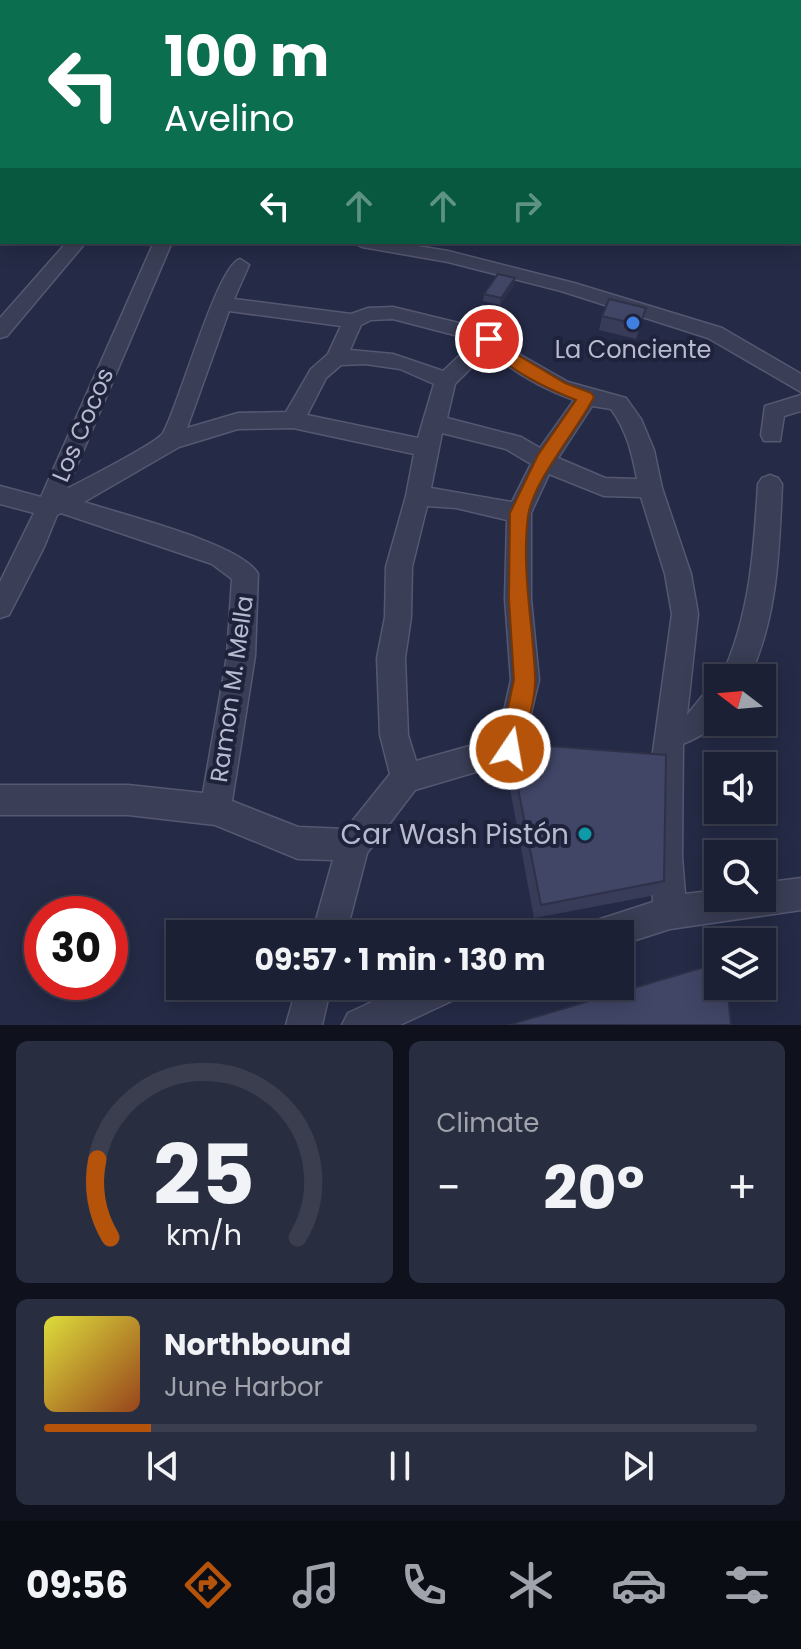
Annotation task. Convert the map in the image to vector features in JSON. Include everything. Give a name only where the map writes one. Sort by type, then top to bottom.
[{"type":"street","points":[[0,331],[75,244]]},
{"type":"street","name":"Los Cocos","points":[[0,607],[54,506],[162,244]]},
{"type":"street","points":[[388,244],[452,249],[715,333],[778,368],[801,385]]},
{"type":"street","points":[[171,441],[222,304],[240,265]]},
{"type":"street","points":[[222,304],[361,318],[393,313],[489,339],[510,358],[560,387],[586,397],[618,403],[630,419],[643,450],[650,488],[678,574],[685,614],[667,759],[670,913]]},
{"type":"street","points":[[293,420],[318,374],[336,358],[361,318]]},
{"type":"street","points":[[406,778],[394,735],[391,658],[398,617],[399,567],[445,381],[489,339]]},
{"type":"street","points":[[336,358],[363,355],[392,359],[421,367],[445,381]]},
{"type":"street","points":[[333,920],[353,845],[406,778],[510,749],[525,680],[518,599],[519,513],[544,460],[576,417],[586,397]]},
{"type":"street","points":[[772,435],[773,411],[801,403]]},
{"type":"street","points":[[0,495],[54,506],[171,441],[238,421],[293,420],[426,448]]},
{"type":"street","points":[[436,423],[513,443],[566,473],[604,487],[650,488]]},
{"type":"street","points":[[741,664],[752,640],[761,593],[770,484]]},
{"type":"street","points":[[418,496],[456,499],[519,513]]},
{"type":"street","name":"Ramon M. Mella","points":[[54,506],[221,557],[245,574],[241,656],[215,810]]},
{"type":"street","points":[[672,735],[697,724],[704,715]]},
{"type":"street","points":[[0,800],[128,800],[215,810],[298,843],[353,845]]},
{"type":"street","points":[[634,924],[670,913],[801,894]]},
{"type":"street","points":[[304,1025],[310,1000]]},
{"type":"street","points":[[360,1025],[415,1000]]},
{"type":"building","points":[[498,274],[515,278],[501,298],[484,294]]},
{"type":"building","points":[[609,299],[646,308],[640,325],[602,316]]},
{"type":"building","name":"Car Wash Pistón","points":[[509,743],[666,755],[664,881],[541,905]]},
{"type":"building","points":[[704,967],[704,1000],[728,1000],[731,1025],[508,1025],[593,1000],[634,1000],[634,988]]},
{"type":"place","name":"La Conciente","points":[[633,323]]},
{"type":"place","name":"Car Wash Pistón","points":[[585,834]]},
{"type":"route","points":[[489,339],[510,358],[560,387],[586,397],[576,417],[544,460],[519,513],[521,554],[518,599],[525,680],[510,749]]}]
